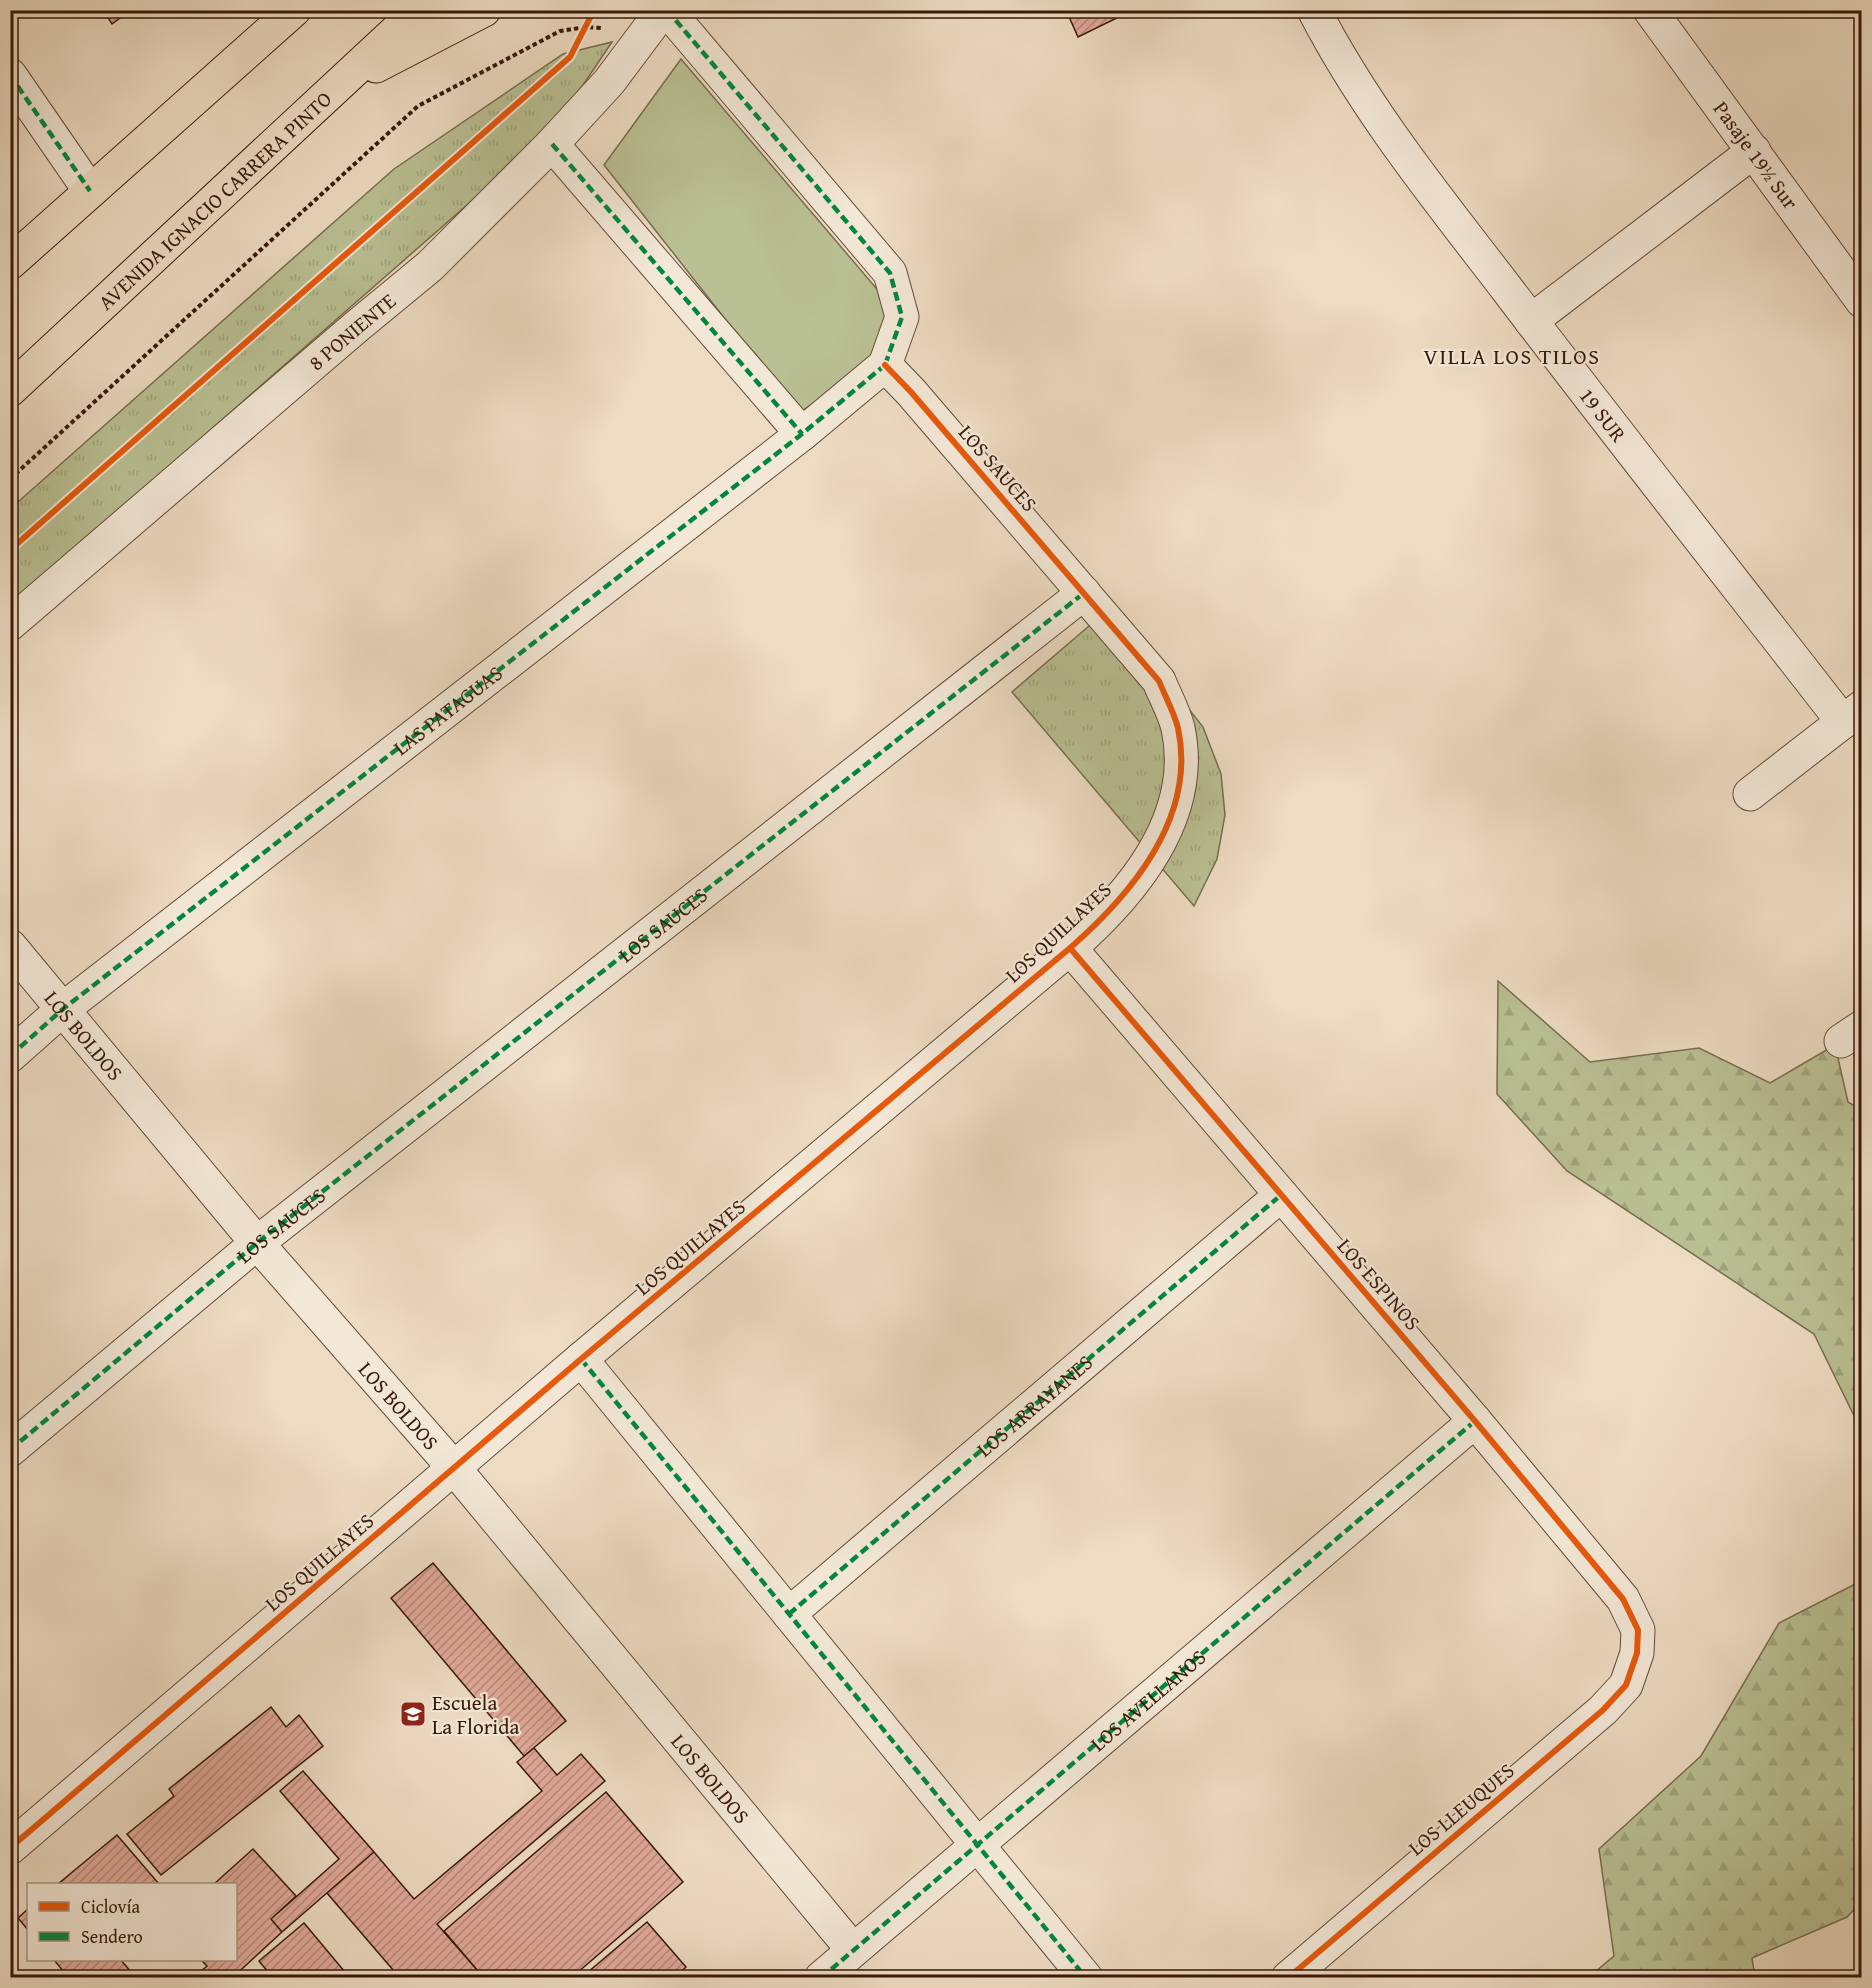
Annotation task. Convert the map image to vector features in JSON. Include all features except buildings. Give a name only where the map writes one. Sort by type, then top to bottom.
[{"type":"main road","points":[[10,263],[294,10]]},
{"type":"main road","name":"AVENIDA IGNACIO CARRERA PINTO","points":[[10,390],[419,10]]},
{"type":"main road","points":[[333,90],[484,10]]},
{"type":"street","points":[[665,10],[890,273],[902,317],[885,366]]},
{"type":"street","name":"8 PONIENTE","points":[[10,624],[430,266],[552,144],[609,82],[665,10]]},
{"type":"street","name":"19 SUR","points":[[1314,10],[1347,71],[1371,108],[1531,321],[1852,714]]},
{"type":"street","name":"Pasaje 19½ Sur","points":[[1650,10],[1862,301]]},
{"type":"street","points":[[10,75],[90,191]]},
{"type":"street","points":[[552,144],[802,434]]},
{"type":"street","points":[[1531,321],[1754,151]]},
{"type":"street","name":"LAS PATAGUAS","points":[[10,1056],[63,1009],[802,434],[885,366]]},
{"type":"street","name":"LOS SAUCES","points":[[10,1450],[257,1244],[1084,593],[911,392],[885,366]]},
{"type":"street","name":"LOS QUILLAYES","points":[[10,1848],[581,1359],[1070,948],[1099,923],[1133,884],[1150,859],[1173,813],[1181,769],[1178,727],[1159,681],[1084,593]]},
{"type":"street","points":[[1750,794],[1852,714]]},
{"type":"street","name":"LOS BOLDOS","points":[[10,946],[257,1244],[454,1468],[853,1950]]},
{"type":"street","name":"LOS ESPINOS","points":[[1070,948],[1475,1421],[1623,1599],[1638,1630],[1637,1653]]},
{"type":"street","name":"LOS ARRAYANES","points":[[789,1614],[1281,1195]]},
{"type":"street","points":[[581,1359],[1086,1977]]},
{"type":"street","name":"LOS AVELLANOS","points":[[821,1977],[1475,1421]]},
{"type":"street","name":"LOS LLEUQUES","points":[[1288,1977],[1603,1710],[1626,1685],[1637,1653]]},
{"type":"path","points":[[581,37],[590,19]]},
{"type":"path","points":[[10,479],[418,106],[560,31],[586,27],[608,28]]},
{"type":"green space","points":[[612,42],[583,85],[533,147],[11,605],[10,509],[394,169],[563,54]]},
{"type":"green space","points":[[681,59],[882,295],[891,326],[864,368],[799,413],[604,165]]},
{"type":"green space","points":[[1110,608],[1203,727],[1221,774],[1225,815],[1217,859],[1194,906],[1012,692]]},
{"type":"green space","points":[[1498,981],[1590,1062],[1699,1048],[1770,1083],[1835,1045],[1848,1102],[1861,1110],[1861,1430],[1814,1334],[1567,1171],[1497,1094]]},
{"type":"green space","points":[[1861,1581],[1861,1902],[1847,1917],[1752,1958],[1755,1977],[1589,1977],[1614,1956],[1599,1849],[1701,1756],[1779,1623]]},
{"type":"marked path","points":[[667,10],[890,273],[902,317],[885,365]]},
{"type":"marked path","points":[[10,75],[90,191]]},
{"type":"marked path","points":[[552,144],[802,434]]},
{"type":"marked path","points":[[10,1056],[63,1009],[802,434],[885,365]]},
{"type":"marked path","points":[[10,1450],[257,1243],[1084,593]]},
{"type":"marked path","points":[[789,1614],[1281,1195]]},
{"type":"marked path","points":[[581,1359],[1086,1978]]},
{"type":"marked path","points":[[821,1978],[1475,1421]]},
{"type":"cycle path","points":[[10,550],[570,57],[594,10]]},
{"type":"cycle path","points":[[10,1848],[581,1359],[1070,948],[1116,903],[1154,851],[1169,822],[1178,792],[1181,761],[1178,728],[1159,681],[911,392],[885,365]]},
{"type":"cycle path","points":[[1070,948],[1475,1421],[1623,1599],[1638,1630],[1637,1653],[1626,1685],[1603,1710],[1288,1978]]},
{"type":"place","name":"Escuela La Florida","points":[[413,1714]]},
{"type":"district","name":"VILLA LOS TILOS","points":[[1512,356]]}]
